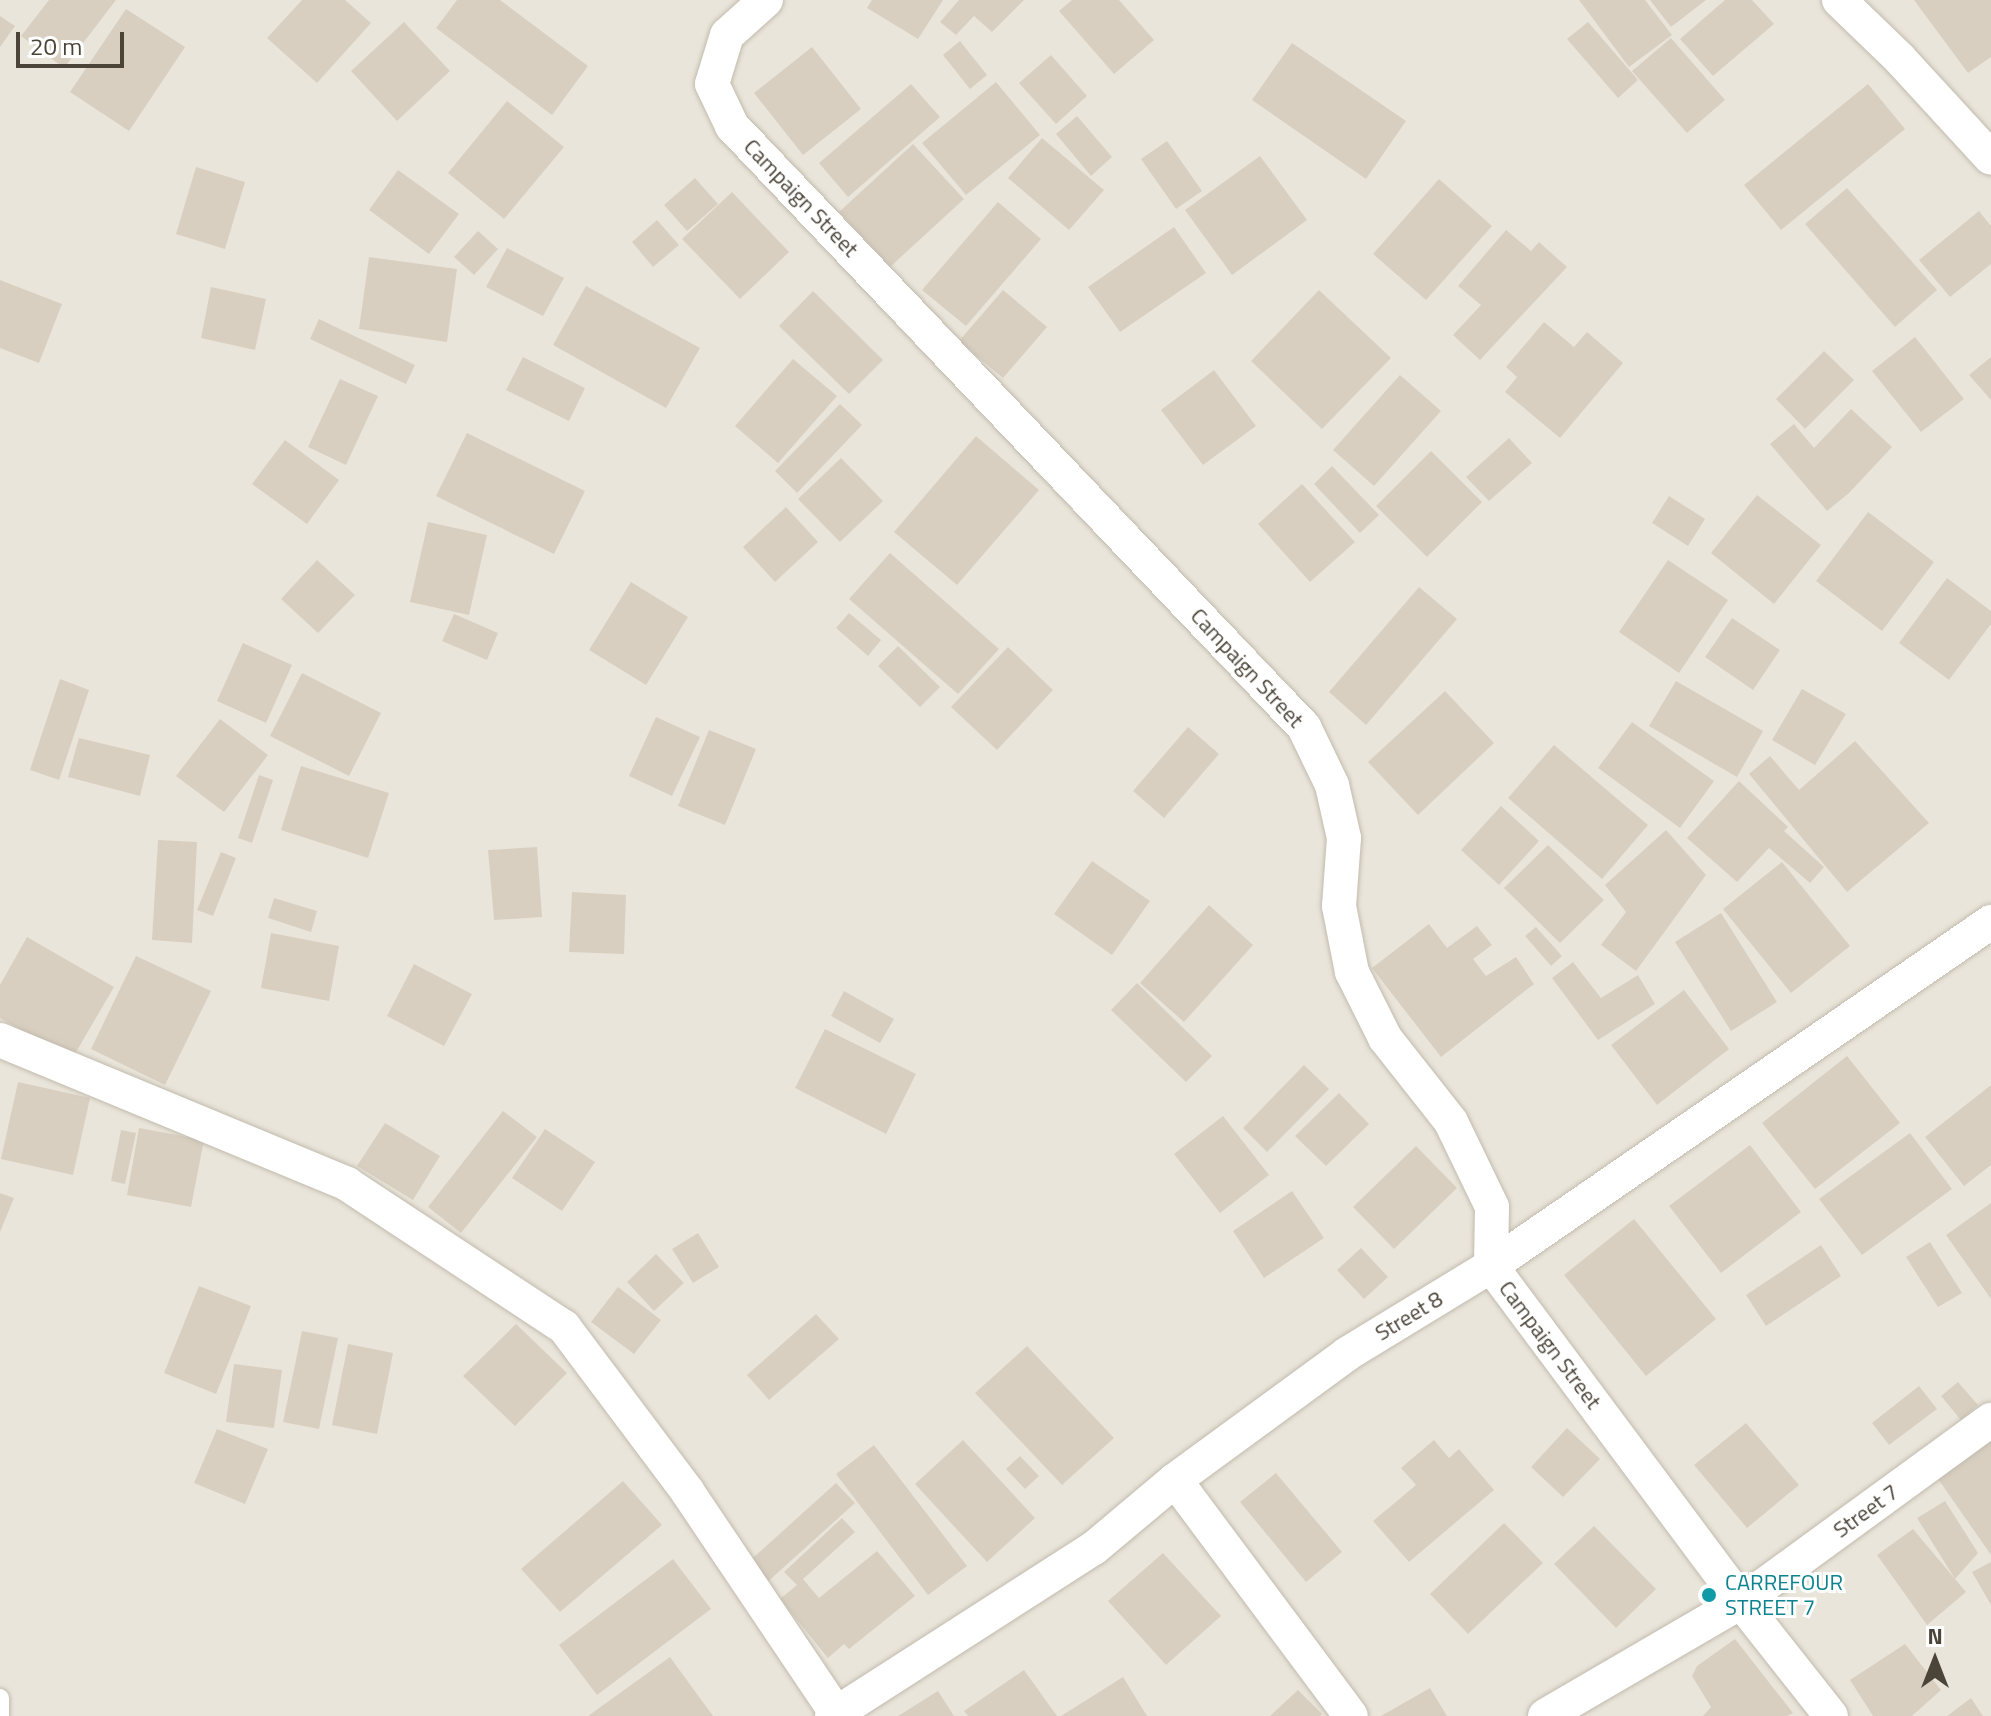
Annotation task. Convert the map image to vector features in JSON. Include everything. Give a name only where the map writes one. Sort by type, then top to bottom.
[{"type":"street","name":"Campaign Street","points":[[766,0],[727,35],[712,84],[732,126],[1304,727],[1332,785],[1344,838],[1339,906],[1352,972],[1385,1038],[1451,1122],[1492,1207],[1491,1266],[1741,1602],[1831,1716]]},
{"type":"street","points":[[1839,0],[1900,59],[1991,158]]},
{"type":"street","name":"Street 8","points":[[834,1715],[1094,1548],[1175,1480],[1347,1354],[1491,1266],[1991,922]]},
{"type":"street","points":[[0,1040],[347,1184],[564,1327],[687,1491],[834,1715]]},
{"type":"street","name":"Street 7","points":[[1545,1716],[1741,1602],[1991,1420]]},
{"type":"street","points":[[1175,1480],[1351,1716]]},
{"type":"lane","points":[[0,1698],[0,1716]]},
{"type":"shaded area","points":[[0,0],[1991,0],[1991,1716],[0,1716]]},
{"type":"building","points":[[49,0],[116,0],[64,68],[21,36]]},
{"type":"building","points":[[302,0],[345,0],[371,23],[317,83],[267,38]]},
{"type":"building","points":[[457,0],[500,0],[588,66],[552,115],[436,28]]},
{"type":"building","points":[[872,0],[943,0],[918,39],[867,8]]},
{"type":"building","points":[[959,0],[1024,0],[992,32],[974,16],[956,35],[940,22]]},
{"type":"building","points":[[1072,0],[1119,0],[1154,40],[1114,74],[1059,11]]},
{"type":"building","points":[[1579,0],[1645,0],[1672,35],[1629,67]]},
{"type":"building","points":[[1650,0],[1706,0],[1671,27]]},
{"type":"building","points":[[1725,0],[1752,0],[1774,24],[1713,76],[1680,39]]},
{"type":"building","points":[[1914,0],[1991,0],[1991,57],[1968,73]]},
{"type":"building","points":[[126,9],[185,47],[129,131],[70,92]]},
{"type":"building","points":[[0,16],[15,26],[0,47]]},
{"type":"building","points":[[404,22],[450,71],[397,121],[351,71]]},
{"type":"building","points":[[1588,22],[1638,80],[1618,98],[1567,39]]},
{"type":"building","points":[[1671,38],[1725,100],[1687,133],[1632,71]]},
{"type":"building","points":[[960,41],[987,75],[970,89],[943,55]]},
{"type":"building","points":[[1292,43],[1406,121],[1366,179],[1252,100]]},
{"type":"building","points":[[812,47],[861,109],[803,155],[754,93]]},
{"type":"building","points":[[1051,55],[1087,96],[1056,124],[1019,83]]},
{"type":"building","points":[[996,82],[1040,135],[966,195],[922,143]]},
{"type":"building","points":[[911,84],[940,117],[848,197],[819,163]]},
{"type":"building","points":[[1868,84],[1905,129],[1781,230],[1744,185]]},
{"type":"building","points":[[507,101],[564,147],[504,219],[448,173]]},
{"type":"building","points":[[1077,116],[1112,157],[1091,176],[1056,134]]},
{"type":"building","points":[[1042,138],[1104,190],[1069,230],[1008,178]]},
{"type":"building","points":[[1167,141],[1202,191],[1176,209],[1141,159]]},
{"type":"building","points":[[913,144],[964,199],[890,267],[839,212]]},
{"type":"building","points":[[1260,156],[1307,220],[1232,275],[1185,210]]},
{"type":"building","points":[[196,167],[245,182],[225,249],[176,234]]},
{"type":"building","points":[[398,170],[459,214],[429,254],[369,210]]},
{"type":"building","points":[[695,178],[718,204],[687,231],[664,205]]},
{"type":"building","points":[[1439,179],[1492,226],[1426,300],[1373,254]]},
{"type":"building","points":[[1847,188],[1937,290],[1895,327],[1805,224]]},
{"type":"building","points":[[732,192],[789,252],[740,299],[682,239]]},
{"type":"building","points":[[998,202],[1041,239],[966,326],[922,290]]},
{"type":"building","points":[[1979,211],[1991,226],[1991,264],[1950,297],[1919,260]]},
{"type":"building","points":[[657,220],[679,245],[653,267],[632,242]]},
{"type":"building","points":[[1174,227],[1206,273],[1120,332],[1088,287]]},
{"type":"building","points":[[1506,230],[1531,251],[1539,242],[1567,267],[1480,360],[1453,335],[1481,305],[1458,286]]},
{"type":"building","points":[[478,231],[498,249],[474,275],[454,257]]},
{"type":"building","points":[[507,248],[564,278],[543,316],[486,287]]},
{"type":"building","points":[[369,257],[457,269],[447,342],[359,329]]},
{"type":"building","points":[[0,280],[62,304],[39,363],[0,348]]},
{"type":"building","points":[[586,286],[700,348],[666,408],[553,345]]},
{"type":"building","points":[[211,287],[266,299],[255,350],[201,338]]},
{"type":"building","points":[[1003,290],[1047,327],[1003,378],[959,341]]},
{"type":"building","points":[[1319,290],[1391,358],[1322,429],[1251,361]]},
{"type":"building","points":[[813,291],[883,360],[849,394],[779,326]]},
{"type":"building","points":[[319,319],[415,365],[406,384],[310,339]]},
{"type":"building","points":[[1544,322],[1574,347],[1587,332],[1623,363],[1560,438],[1505,392],[1517,377],[1506,367]]},
{"type":"building","points":[[1915,337],[1964,399],[1921,432],[1872,371]]},
{"type":"building","points":[[1824,351],[1854,380],[1805,429],[1776,399]]},
{"type":"building","points":[[523,357],[585,388],[569,421],[506,390]]},
{"type":"building","points":[[1991,357],[1991,400],[1969,375]]},
{"type":"building","points":[[793,359],[837,396],[778,463],[735,426]]},
{"type":"building","points":[[1214,370],[1256,426],[1203,465],[1161,410]]},
{"type":"building","points":[[1400,375],[1441,411],[1374,486],[1333,450]]},
{"type":"building","points":[[340,379],[378,396],[346,465],[308,447]]},
{"type":"building","points":[[840,404],[862,425],[797,493],[775,471]]},
{"type":"building","points":[[1851,409],[1892,447],[1849,493],[1827,511],[1770,444],[1794,424],[1814,448]]},
{"type":"building","points":[[467,433],[585,491],[554,554],[436,496]]},
{"type":"building","points":[[976,436],[1039,490],[957,585],[894,532]]},
{"type":"building","points":[[1509,438],[1532,463],[1489,501],[1466,477]]},
{"type":"building","points":[[285,440],[339,480],[307,524],[252,484]]},
{"type":"building","points":[[1431,451],[1482,502],[1427,557],[1376,506]]},
{"type":"building","points":[[841,458],[883,501],[840,542],[798,499]]},
{"type":"building","points":[[1332,466],[1379,515],[1360,533],[1314,484]]},
{"type":"building","points":[[1302,484],[1355,542],[1310,582],[1258,524]]},
{"type":"building","points":[[1757,495],[1821,545],[1774,604],[1711,553]]},
{"type":"building","points":[[1669,496],[1705,519],[1688,546],[1652,523]]},
{"type":"building","points":[[786,507],[818,542],[775,582],[743,547]]},
{"type":"building","points":[[1868,512],[1934,562],[1882,631],[1816,581]]},
{"type":"building","points":[[428,522],[487,535],[469,615],[410,602]]},
{"type":"building","points":[[890,553],[999,649],[958,694],[849,599]]},
{"type":"building","points":[[317,560],[355,595],[318,633],[281,599]]},
{"type":"building","points":[[1668,560],[1728,600],[1679,673],[1619,632]]},
{"type":"building","points":[[1947,578],[1991,611],[1991,624],[1949,680],[1899,643]]},
{"type":"building","points":[[631,582],[688,617],[646,685],[589,650]]},
{"type":"building","points":[[1419,587],[1457,619],[1366,725],[1329,692]]},
{"type":"building","points":[[849,613],[881,640],[868,656],[836,628]]},
{"type":"building","points":[[454,614],[498,633],[487,660],[442,641]]},
{"type":"building","points":[[1732,618],[1780,650],[1753,690],[1705,657]]},
{"type":"building","points":[[243,643],[292,665],[266,723],[217,701]]},
{"type":"building","points":[[898,646],[940,687],[920,707],[878,666]]},
{"type":"building","points":[[1008,647],[1053,690],[997,750],[951,707]]},
{"type":"building","points":[[302,673],[381,713],[349,776],[270,736]]},
{"type":"building","points":[[60,679],[89,690],[59,780],[30,770]]},
{"type":"building","points":[[1676,681],[1763,731],[1737,777],[1649,726]]},
{"type":"building","points":[[1802,689],[1846,714],[1815,765],[1772,740]]},
{"type":"building","points":[[1445,691],[1494,743],[1418,815],[1368,762]]},
{"type":"building","points":[[656,717],[700,737],[672,796],[629,776]]},
{"type":"building","points":[[220,719],[268,755],[224,812],[176,776]]},
{"type":"building","points":[[1632,722],[1714,781],[1680,828],[1598,768]]},
{"type":"building","points":[[1188,727],[1219,754],[1164,818],[1133,791]]},
{"type":"building","points":[[709,730],[756,749],[725,825],[678,806]]},
{"type":"building","points":[[79,738],[150,755],[140,796],[68,777]]},
{"type":"building","points":[[1855,741],[1929,823],[1847,892],[1749,774],[1770,756],[1799,790]]},
{"type":"building","points":[[1554,745],[1648,825],[1602,879],[1508,798]]},
{"type":"building","points":[[301,766],[389,793],[368,858],[281,830]]},
{"type":"building","points":[[259,775],[273,780],[252,843],[238,838]]},
{"type":"building","points":[[1739,781],[1788,827],[1784,831],[1824,867],[1810,883],[1769,848],[1737,882],[1687,838]]},
{"type":"building","points":[[1501,806],[1539,841],[1499,885],[1461,850]]},
{"type":"building","points":[[1666,830],[1706,875],[1636,971],[1601,945],[1626,912],[1605,885]]},
{"type":"building","points":[[158,840],[197,842],[192,943],[152,940]]},
{"type":"building","points":[[1548,845],[1604,900],[1560,943],[1504,888]]},
{"type":"building","points":[[537,847],[542,917],[494,920],[488,850]]},
{"type":"building","points":[[221,852],[236,858],[213,916],[197,910]]},
{"type":"building","points":[[1092,861],[1150,901],[1112,955],[1054,914]]},
{"type":"building","points":[[1782,862],[1850,946],[1791,993],[1723,909]]},
{"type":"building","points":[[572,892],[626,895],[624,954],[569,952]]},
{"type":"building","points":[[274,898],[317,911],[311,932],[268,918]]},
{"type":"building","points":[[1209,905],[1253,945],[1184,1022],[1140,983]]},
{"type":"building","points":[[1721,913],[1777,1002],[1731,1031],[1675,942]]},
{"type":"building","points":[[1429,924],[1447,948],[1477,926],[1492,945],[1473,959],[1486,976],[1516,957],[1534,984],[1441,1057],[1372,968]]},
{"type":"building","points":[[1536,927],[1562,956],[1551,966],[1525,936]]},
{"type":"building","points":[[271,933],[339,946],[329,1001],[261,988]]},
{"type":"building","points":[[27,937],[114,987],[72,1059],[0,1018],[0,985]]},
{"type":"building","points":[[136,956],[211,991],[165,1085],[91,1049]]},
{"type":"building","points":[[1573,962],[1601,998],[1638,975],[1655,1004],[1598,1040],[1552,978]]},
{"type":"building","points":[[414,964],[472,994],[444,1046],[387,1016]]},
{"type":"building","points":[[1137,983],[1212,1056],[1186,1082],[1111,1010]]},
{"type":"building","points":[[1684,990],[1729,1049],[1657,1105],[1611,1045]]},
{"type":"building","points":[[844,991],[894,1019],[880,1043],[831,1016]]},
{"type":"building","points":[[825,1029],[916,1074],[886,1134],[795,1088]]},
{"type":"building","points":[[1847,1056],[1900,1123],[1815,1189],[1762,1123]]},
{"type":"building","points":[[1304,1065],[1329,1089],[1267,1152],[1243,1128]]},
{"type":"building","points":[[18,1082],[90,1098],[73,1175],[1,1159]]},
{"type":"building","points":[[1991,1085],[1991,1165],[1964,1186],[1925,1137]]},
{"type":"building","points":[[1339,1093],[1369,1124],[1326,1166],[1295,1136]]},
{"type":"building","points":[[503,1111],[537,1137],[461,1233],[428,1207]]},
{"type":"building","points":[[1223,1116],[1269,1175],[1220,1213],[1174,1154]]},
{"type":"building","points":[[385,1123],[440,1156],[413,1200],[357,1166]]},
{"type":"building","points":[[139,1128],[204,1140],[191,1207],[127,1195]]},
{"type":"building","points":[[545,1129],[595,1162],[562,1211],[512,1178]]},
{"type":"building","points":[[121,1130],[136,1133],[125,1184],[111,1181]]},
{"type":"building","points":[[1910,1133],[1952,1189],[1862,1255],[1819,1199]]},
{"type":"building","points":[[1750,1145],[1801,1212],[1721,1273],[1669,1206]]},
{"type":"building","points":[[1416,1146],[1457,1188],[1394,1249],[1353,1207]]},
{"type":"building","points":[[1292,1191],[1324,1238],[1264,1278],[1233,1231]]},
{"type":"building","points":[[0,1193],[14,1198],[0,1232]]},
{"type":"building","points":[[1991,1203],[1991,1299],[1946,1235]]},
{"type":"building","points":[[1634,1219],[1716,1319],[1646,1376],[1564,1275]]},
{"type":"building","points":[[698,1233],[719,1267],[693,1283],[672,1249]]},
{"type":"building","points":[[1930,1242],[1962,1293],[1938,1307],[1906,1257]]},
{"type":"building","points":[[1821,1245],[1841,1276],[1766,1326],[1746,1295]]},
{"type":"building","points":[[1361,1248],[1388,1277],[1364,1299],[1337,1270]]},
{"type":"building","points":[[656,1254],[684,1283],[654,1311],[627,1282]]},
{"type":"building","points":[[199,1286],[251,1306],[216,1394],[164,1373]]},
{"type":"building","points":[[618,1287],[661,1320],[634,1354],[591,1322]]},
{"type":"building","points":[[816,1314],[839,1339],[769,1400],[747,1375]]},
{"type":"building","points":[[516,1324],[567,1373],[515,1426],[463,1376]]},
{"type":"building","points":[[302,1331],[338,1338],[319,1429],[283,1422]]},
{"type":"building","points":[[348,1344],[393,1353],[377,1434],[332,1425]]},
{"type":"building","points":[[1027,1346],[1114,1438],[1062,1485],[975,1393]]},
{"type":"building","points":[[234,1364],[282,1370],[274,1428],[226,1422]]},
{"type":"building","points":[[1958,1382],[1978,1405],[1961,1420],[1941,1396]]},
{"type":"building","points":[[1919,1386],[1937,1409],[1889,1445],[1872,1423]]},
{"type":"building","points":[[1746,1423],[1799,1485],[1747,1528],[1694,1465]]},
{"type":"building","points":[[1567,1428],[1600,1459],[1563,1497],[1531,1467]]},
{"type":"building","points":[[217,1429],[268,1449],[245,1504],[194,1483]]},
{"type":"building","points":[[1991,1439],[1991,1555],[1936,1476]]},
{"type":"building","points":[[963,1440],[1035,1518],[987,1562],[915,1484]]},
{"type":"building","points":[[1434,1440],[1449,1458],[1459,1449],[1494,1490],[1409,1562],[1373,1521],[1416,1485],[1401,1468]]},
{"type":"building","points":[[874,1445],[967,1566],[928,1595],[836,1474]]},
{"type":"building","points":[[1020,1456],[1039,1476],[1025,1489],[1006,1469]]},
{"type":"building","points":[[1276,1473],[1342,1552],[1306,1582],[1240,1502]]},
{"type":"building","points":[[623,1481],[662,1525],[560,1612],[521,1569]]},
{"type":"building","points":[[836,1483],[855,1503],[763,1586],[744,1566]]},
{"type":"building","points":[[1945,1501],[1978,1553],[1955,1579],[1917,1518]]},
{"type":"building","points":[[842,1518],[855,1532],[803,1579],[819,1598],[877,1551],[915,1596],[849,1649],[844,1644],[828,1658],[780,1599],[797,1585],[784,1572]]},
{"type":"building","points":[[1504,1523],[1543,1563],[1468,1634],[1430,1594]]},
{"type":"building","points":[[1594,1526],[1656,1589],[1616,1628],[1554,1564]]},
{"type":"building","points":[[1913,1529],[1966,1592],[1927,1625],[1877,1555]]},
{"type":"building","points":[[1163,1553],[1221,1616],[1166,1665],[1108,1601]]},
{"type":"building","points":[[673,1559],[711,1609],[597,1695],[559,1645]]},
{"type":"building","points":[[1991,1562],[1991,1605],[1972,1572]]},
{"type":"building","points":[[1735,1639],[1793,1713],[1787,1716],[1703,1716],[1711,1707],[1692,1676],[1697,1666]]},
{"type":"building","points":[[1905,1644],[1941,1690],[1912,1716],[1873,1716],[1850,1680]]},
{"type":"building","points":[[670,1657],[713,1716],[588,1716]]},
{"type":"building","points":[[1024,1670],[1057,1716],[968,1716],[964,1711]]},
{"type":"building","points":[[1123,1677],[1147,1716],[1061,1716]]},
{"type":"building","points":[[1430,1688],[1447,1716],[1381,1716]]},
{"type":"building","points":[[1298,1690],[1322,1714],[1320,1716],[1270,1716]]},
{"type":"building","points":[[938,1691],[954,1716],[898,1716]]},
{"type":"building","points":[[1971,1698],[1983,1716],[1947,1716]]},
{"type":"place","name":"CARREFOUR STREET 7","points":[[1709,1595]]}]
